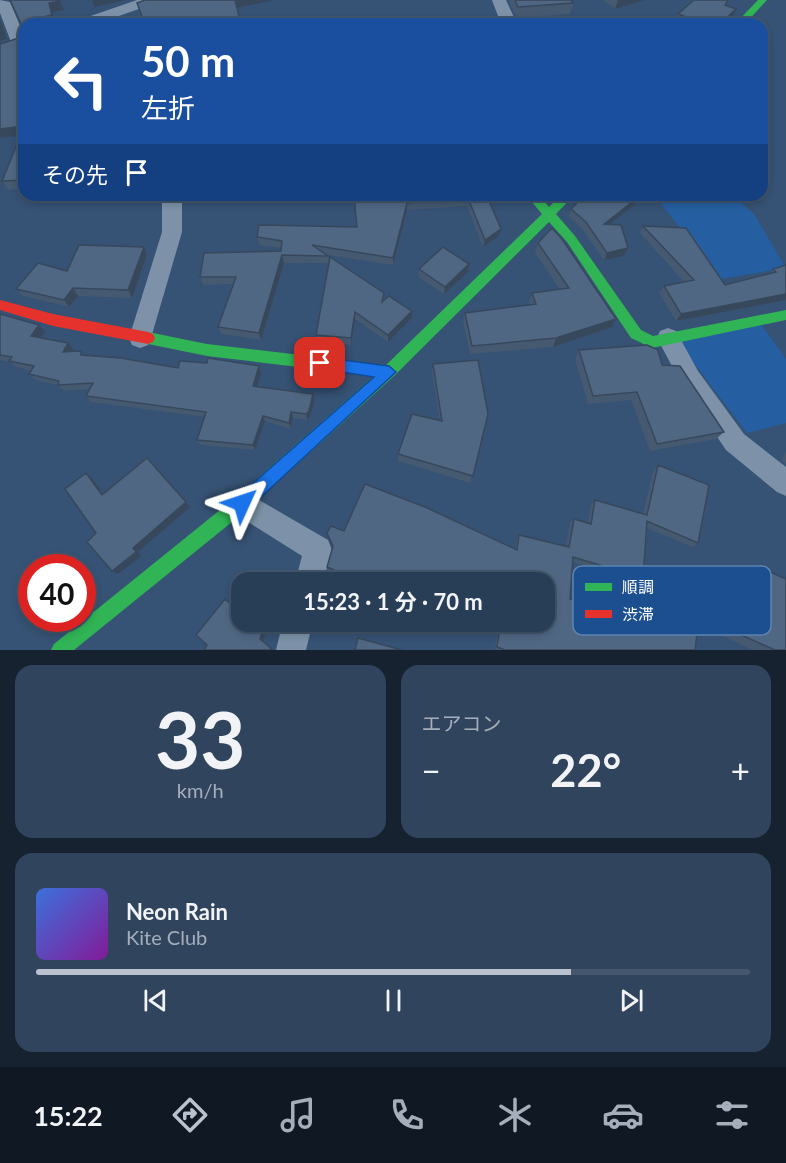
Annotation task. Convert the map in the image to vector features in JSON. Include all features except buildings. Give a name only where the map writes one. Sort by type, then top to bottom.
[{"type":"street","points":[[98,18],[151,0]]},
{"type":"street","points":[[499,0],[506,18]]},
{"type":"street","points":[[746,18],[764,0]]},
{"type":"street","points":[[3,2],[18,33]]},
{"type":"street","points":[[127,8],[130,18]]},
{"type":"street","points":[[0,48],[18,42]]},
{"type":"street","points":[[140,338],[172,232],[172,201]]},
{"type":"street","points":[[537,201],[571,239],[636,334],[652,342],[786,315]]},
{"type":"street","points":[[60,650],[242,503],[389,372],[562,201]]},
{"type":"street","points":[[0,305],[53,320],[207,350],[389,372]]},
{"type":"street","points":[[668,338],[690,378],[735,442],[786,483]]},
{"type":"street","points":[[242,503],[318,550],[312,572]]},
{"type":"street","points":[[291,650],[295,632]]},
{"type":"shaded area","points":[[672,201],[739,201],[754,214],[786,268],[721,279],[661,204]]},
{"type":"shaded area","points":[[761,324],[786,359],[786,423],[747,433],[677,341]]},
{"type":"traffic: fast","points":[[746,18],[763,0]]},
{"type":"traffic: fast","points":[[537,201],[571,239],[636,334],[652,342],[786,315]]},
{"type":"traffic: fast","points":[[60,650],[242,503],[389,372],[562,201]]},
{"type":"traffic: fast","points":[[148,338],[207,350],[389,372]]},
{"type":"traffic: jam","points":[[0,305],[53,320],[148,338]]},
{"type":"route","points":[[242,503],[389,372],[320,363]]}]
